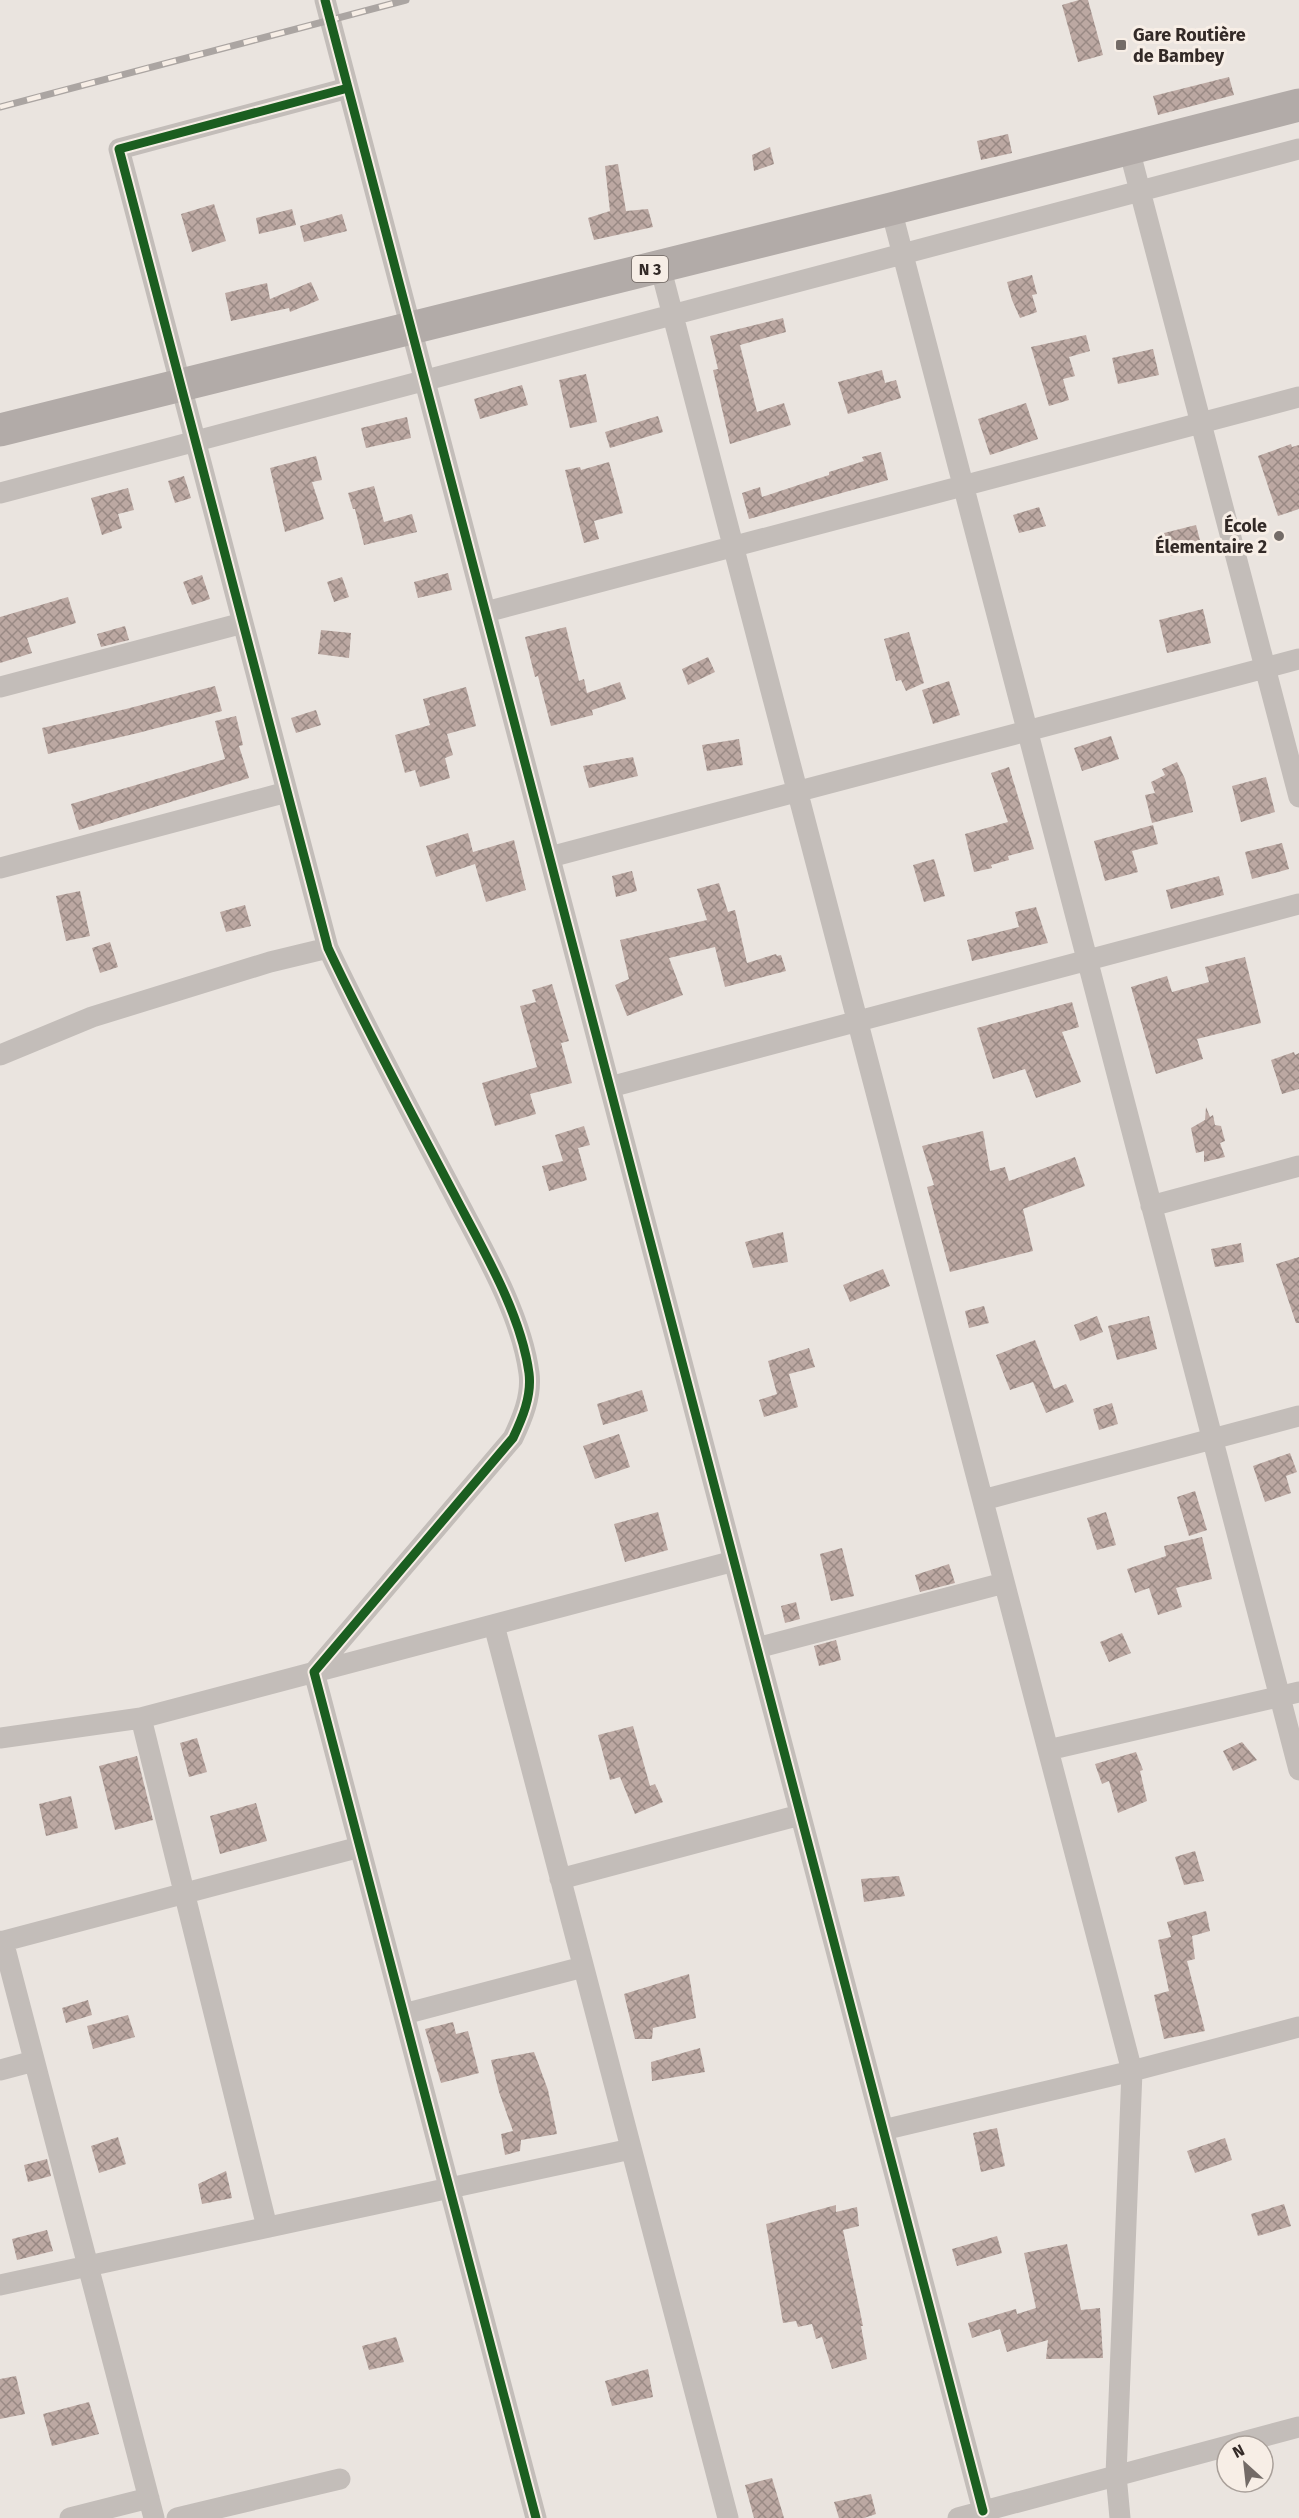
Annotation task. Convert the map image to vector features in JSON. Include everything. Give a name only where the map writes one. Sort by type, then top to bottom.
[{"type":"main road","name":"N 3","points":[[0,430],[891,209],[1299,105]]},
{"type":"street","points":[[325,0],[983,2511]]},
{"type":"street","points":[[314,1672],[513,1438],[524,1415],[530,1376],[524,1342],[493,1268],[353,1003],[328,948],[119,149],[348,88]]},
{"type":"street","points":[[1129,149],[1299,797]]},
{"type":"street","points":[[0,493],[1299,150]]},
{"type":"street","points":[[891,209],[1213,1439],[1289,1694],[1299,1770]]},
{"type":"street","points":[[660,266],[1132,2071],[1116,2475],[1119,2518]]},
{"type":"street","points":[[486,612],[1299,397]]},
{"type":"street","points":[[0,687],[243,623]]},
{"type":"street","points":[[550,857],[1299,658]]},
{"type":"street","points":[[0,868],[287,792]]},
{"type":"street","points":[[610,1087],[1299,904]]},
{"type":"street","points":[[0,1055],[92,1017],[270,962],[328,948]]},
{"type":"street","points":[[1151,1206],[1299,1166]]},
{"type":"street","points":[[983,1500],[1299,1416]]},
{"type":"street","points":[[0,1738],[141,1718],[734,1561]]},
{"type":"street","points":[[757,1648],[1004,1583]]},
{"type":"street","points":[[494,1625],[728,2518]]},
{"type":"street","points":[[314,1672],[536,2518]]},
{"type":"street","points":[[1048,1750],[1289,1694]]},
{"type":"street","points":[[141,1718],[267,2227]]},
{"type":"street","points":[[560,1879],[800,1815]]},
{"type":"street","points":[[70,2518],[151,2508],[2,1942],[360,1847]]},
{"type":"street","points":[[404,2014],[583,1967]]},
{"type":"street","points":[[883,2130],[1132,2071],[1299,2027]]},
{"type":"street","points":[[0,2070],[34,2061]]},
{"type":"street","points":[[0,2285],[631,2149]]},
{"type":"street","points":[[958,2518],[1299,2427]]},
{"type":"street","points":[[177,2518],[340,2479]]},
{"type":"building","points":[[1088,0],[1103,55],[1078,62],[1062,5]]},
{"type":"building","points":[[1229,77],[1234,95],[1158,115],[1153,96]]},
{"type":"building","points":[[1008,134],[1012,153],[981,160],[977,141]]},
{"type":"building","points":[[770,147],[774,164],[754,171],[752,155]]},
{"type":"building","points":[[618,164],[626,211],[648,209],[653,227],[594,240],[588,218],[610,211],[605,166]]},
{"type":"building","points":[[214,204],[226,241],[192,252],[181,214]]},
{"type":"building","points":[[292,209],[296,225],[259,234],[256,218]]},
{"type":"building","points":[[342,214],[347,231],[304,242],[300,226]]},
{"type":"building","points":[[1032,275],[1037,294],[1032,295],[1037,312],[1020,318],[1007,282]]},
{"type":"building","points":[[311,282],[319,300],[290,312],[289,308],[231,321],[225,293],[267,283],[270,299]]},
{"type":"building","points":[[783,318],[786,332],[740,345],[757,412],[784,403],[791,425],[730,444],[713,370],[718,369],[710,336]]},
{"type":"building","points":[[1086,335],[1090,351],[1069,357],[1075,376],[1063,379],[1069,400],[1049,406],[1031,347]]},
{"type":"building","points":[[1153,349],[1159,375],[1118,384],[1112,358]]},
{"type":"building","points":[[882,370],[885,383],[896,380],[901,398],[848,414],[838,382]]},
{"type":"building","points":[[586,374],[597,422],[570,428],[559,380]]},
{"type":"building","points":[[522,385],[528,405],[480,419],[474,399]]},
{"type":"building","points":[[1026,403],[1038,439],[990,455],[978,419]]},
{"type":"building","points":[[658,416],[663,432],[610,448],[605,432]]},
{"type":"building","points":[[407,417],[411,438],[366,448],[361,428]]},
{"type":"building","points":[[1291,444],[1292,447],[1299,445],[1299,509],[1278,516],[1258,456]]},
{"type":"building","points":[[881,452],[888,480],[749,519],[742,493],[760,487],[762,497],[829,475],[829,472],[864,461],[862,457]]},
{"type":"building","points":[[316,456],[322,480],[312,482],[324,519],[285,532],[270,468]]},
{"type":"building","points":[[609,462],[623,513],[594,521],[599,539],[584,543],[565,470],[580,467],[581,470]]},
{"type":"building","points":[[184,476],[191,498],[175,503],[168,481]]},
{"type":"building","points":[[374,486],[384,522],[412,514],[417,532],[364,545],[355,509],[353,509],[348,493]]},
{"type":"building","points":[[128,488],[134,510],[118,514],[122,528],[102,535],[91,498]]},
{"type":"building","points":[[1039,507],[1046,526],[1019,533],[1013,515]]},
{"type":"building","points":[[1196,525],[1202,548],[1170,556],[1164,533]]},
{"type":"building","points":[[448,573],[452,590],[418,598],[414,582]]},
{"type":"building","points":[[202,575],[210,599],[192,605],[183,582]]},
{"type":"building","points":[[342,577],[349,597],[334,602],[327,582]]},
{"type":"building","points":[[68,597],[76,623],[27,638],[32,653],[0,663],[0,617]]},
{"type":"building","points":[[1203,609],[1211,643],[1167,653],[1159,620]]},
{"type":"building","points":[[125,626],[129,640],[101,647],[97,634]]},
{"type":"building","points":[[566,627],[579,681],[584,679],[587,693],[620,682],[626,699],[592,710],[593,715],[551,726],[525,637]]},
{"type":"building","points":[[321,630],[351,633],[349,658],[318,654]]},
{"type":"building","points":[[909,632],[924,683],[906,691],[901,680],[896,681],[884,639]]},
{"type":"building","points":[[708,657],[715,672],[688,685],[682,669]]},
{"type":"building","points":[[949,681],[960,715],[933,724],[922,690]]},
{"type":"building","points":[[215,686],[222,711],[48,754],[42,728]]},
{"type":"building","points":[[466,687],[476,726],[447,734],[453,755],[445,758],[450,778],[420,787],[415,770],[405,773],[395,735],[430,725],[423,699]]},
{"type":"building","points":[[316,710],[321,725],[296,733],[291,718]]},
{"type":"building","points":[[236,716],[243,745],[239,746],[249,778],[79,830],[71,804],[225,759],[215,721]]},
{"type":"building","points":[[1111,736],[1119,759],[1082,771],[1074,748]]},
{"type":"building","points":[[739,739],[743,765],[707,771],[702,745]]},
{"type":"building","points":[[633,757],[638,776],[589,788],[583,766]]},
{"type":"building","points":[[1177,762],[1185,779],[1193,812],[1152,823],[1145,795],[1155,793],[1151,782],[1165,775],[1162,769]]},
{"type":"building","points":[[1009,767],[1034,849],[1008,856],[1009,860],[991,865],[992,868],[974,872],[965,834],[1008,822],[991,773]]},
{"type":"building","points":[[1266,777],[1275,812],[1241,822],[1232,786]]},
{"type":"building","points":[[1153,825],[1158,844],[1132,851],[1138,872],[1105,881],[1094,841]]},
{"type":"building","points":[[468,833],[473,852],[514,840],[526,890],[486,902],[475,864],[436,877],[426,846]]},
{"type":"building","points":[[1282,843],[1289,869],[1252,879],[1245,852]]},
{"type":"building","points":[[934,859],[945,896],[924,902],[913,865]]},
{"type":"building","points":[[632,871],[637,891],[616,897],[612,876]]},
{"type":"building","points":[[1219,876],[1224,895],[1171,909],[1166,890]]},
{"type":"building","points":[[719,883],[728,912],[735,910],[747,963],[776,954],[781,955],[786,971],[725,987],[715,947],[669,958],[683,995],[627,1016],[615,985],[629,979],[620,940],[707,920],[697,889]]},
{"type":"building","points":[[80,891],[90,936],[66,941],[56,896]]},
{"type":"building","points":[[245,905],[251,926],[226,932],[220,912]]},
{"type":"building","points":[[1036,907],[1048,943],[972,961],[967,940],[1019,927],[1015,912]]},
{"type":"building","points":[[110,942],[118,967],[100,973],[92,948]]},
{"type":"building","points":[[1245,957],[1261,1023],[1197,1039],[1203,1059],[1156,1074],[1131,987],[1167,976],[1172,992],[1209,982],[1205,967]]},
{"type":"building","points":[[552,984],[569,1041],[561,1043],[572,1083],[530,1094],[536,1114],[495,1126],[482,1083],[537,1067],[520,1006],[536,1002],[532,990]]},
{"type":"building","points":[[1072,1002],[1079,1027],[1062,1032],[1081,1082],[1036,1098],[1025,1069],[993,1079],[977,1028]]},
{"type":"building","points":[[1294,1052],[1295,1055],[1299,1053],[1299,1089],[1282,1094],[1271,1060]]},
{"type":"building","points":[[1206,1107],[1210,1117],[1213,1115],[1215,1125],[1221,1126],[1225,1141],[1220,1143],[1225,1157],[1204,1162],[1204,1151],[1196,1153],[1191,1128],[1205,1120]]},
{"type":"building","points":[[584,1126],[590,1145],[578,1148],[587,1180],[549,1191],[542,1166],[563,1161],[555,1135]]},
{"type":"building","points":[[983,1131],[990,1171],[1005,1167],[1009,1181],[1075,1157],[1085,1186],[1023,1209],[1033,1251],[950,1272],[927,1187],[934,1185],[922,1146]]},
{"type":"building","points":[[783,1232],[788,1262],[753,1268],[745,1242]]},
{"type":"building","points":[[1241,1243],[1244,1262],[1215,1267],[1211,1249]]},
{"type":"building","points":[[1299,1257],[1299,1323],[1296,1323],[1276,1264]]},
{"type":"building","points":[[883,1269],[890,1286],[850,1302],[843,1285]]},
{"type":"building","points":[[984,1306],[989,1323],[969,1328],[965,1311]]},
{"type":"building","points":[[1097,1316],[1103,1332],[1080,1341],[1074,1325]]},
{"type":"building","points":[[1149,1316],[1157,1349],[1117,1360],[1108,1326]]},
{"type":"building","points":[[1035,1340],[1054,1389],[1066,1384],[1074,1402],[1046,1413],[1033,1382],[1010,1390],[996,1355]]},
{"type":"building","points":[[809,1348],[815,1367],[789,1374],[798,1407],[764,1417],[759,1400],[777,1394],[768,1361]]},
{"type":"building","points":[[642,1390],[648,1411],[603,1425],[597,1404]]},
{"type":"building","points":[[1112,1403],[1118,1424],[1099,1430],[1093,1409]]},
{"type":"building","points":[[619,1434],[630,1467],[595,1479],[583,1446]]},
{"type":"building","points":[[1290,1453],[1297,1472],[1286,1476],[1291,1493],[1265,1502],[1253,1466]]},
{"type":"building","points":[[1195,1491],[1207,1530],[1189,1536],[1177,1497]]},
{"type":"building","points":[[658,1512],[668,1550],[625,1562],[614,1524]]},
{"type":"building","points":[[1106,1512],[1116,1545],[1097,1550],[1087,1518]]},
{"type":"building","points":[[1202,1537],[1212,1579],[1176,1588],[1182,1607],[1158,1615],[1149,1588],[1135,1593],[1127,1569],[1166,1556],[1164,1546]]},
{"type":"building","points":[[842,1548],[854,1596],[831,1601],[820,1554]]},
{"type":"building","points":[[949,1564],[955,1583],[920,1592],[915,1575]]},
{"type":"building","points":[[796,1602],[800,1619],[785,1623],[781,1606]]},
{"type":"building","points":[[1122,1633],[1131,1653],[1109,1662],[1100,1642]]},
{"type":"building","points":[[836,1640],[841,1660],[819,1666],[814,1646]]},
{"type":"building","points":[[633,1726],[650,1786],[655,1784],[663,1802],[635,1814],[620,1777],[610,1780],[598,1735]]},
{"type":"building","points":[[197,1738],[207,1772],[189,1777],[180,1743]]},
{"type":"building","points":[[1242,1742],[1257,1760],[1233,1771],[1223,1751]]},
{"type":"building","points":[[1136,1752],[1143,1770],[1140,1771],[1147,1801],[1118,1813],[1109,1781],[1102,1784],[1095,1764]]},
{"type":"building","points":[[137,1756],[153,1820],[115,1830],[99,1766]]},
{"type":"building","points":[[71,1796],[78,1828],[46,1836],[39,1804]]},
{"type":"building","points":[[256,1803],[267,1841],[220,1854],[210,1816]]},
{"type":"building","points":[[1195,1851],[1204,1881],[1184,1885],[1175,1857]]},
{"type":"building","points":[[899,1876],[905,1896],[864,1902],[861,1879]]},
{"type":"building","points":[[1206,1911],[1210,1931],[1192,1936],[1195,1959],[1187,1961],[1205,2031],[1164,2039],[1154,1995],[1169,1991],[1158,1940],[1171,1937],[1167,1922]]},
{"type":"building","points":[[689,1974],[696,2018],[653,2028],[652,2039],[635,2039],[624,1994]]},
{"type":"building","points":[[88,2000],[92,2015],[66,2023],[62,2008]]},
{"type":"building","points":[[128,2015],[135,2037],[93,2049],[87,2026]]},
{"type":"building","points":[[453,2022],[456,2034],[468,2031],[479,2073],[441,2083],[425,2029]]},
{"type":"building","points":[[700,2048],[705,2072],[652,2081],[651,2062]]},
{"type":"building","points":[[534,2052],[548,2090],[557,2134],[521,2140],[520,2151],[505,2155],[501,2134],[513,2131],[499,2092],[491,2060]]},
{"type":"building","points":[[997,2128],[1005,2166],[981,2172],[973,2133]]},
{"type":"building","points":[[118,2137],[126,2164],[99,2173],[91,2146]]},
{"type":"building","points":[[1225,2138],[1232,2160],[1195,2173],[1187,2151]]},
{"type":"building","points":[[47,2159],[51,2176],[28,2182],[24,2165]]},
{"type":"building","points":[[226,2171],[232,2198],[202,2204],[198,2184]]},
{"type":"building","points":[[1284,2204],[1291,2226],[1258,2236],[1251,2214]]},
{"type":"building","points":[[836,2205],[836,2212],[857,2207],[859,2226],[843,2230],[863,2326],[861,2326],[867,2359],[832,2369],[822,2337],[816,2339],[812,2324],[798,2327],[796,2321],[783,2323],[766,2224]]},
{"type":"building","points":[[47,2230],[53,2251],[17,2260],[12,2239]]},
{"type":"building","points":[[997,2236],[1002,2253],[957,2266],[952,2249]]},
{"type":"building","points":[[1067,2244],[1081,2310],[1100,2308],[1103,2358],[1046,2359],[1048,2340],[1007,2352],[1000,2329],[972,2338],[968,2323],[1016,2309],[1017,2314],[1036,2308],[1024,2253]]},
{"type":"building","points":[[396,2337],[404,2362],[369,2370],[362,2346]]},
{"type":"building","points":[[648,2369],[653,2397],[612,2406],[605,2381]]},
{"type":"building","points":[[16,2376],[25,2414],[0,2419],[0,2379]]},
{"type":"building","points":[[89,2402],[99,2434],[52,2446],[43,2414]]},
{"type":"building","points":[[772,2478],[784,2518],[754,2518],[745,2485]]},
{"type":"building","points":[[871,2494],[876,2514],[864,2518],[839,2518],[834,2502]]},
{"type":"railway","points":[[0,107],[406,0]]},
{"type":"cycle path","points":[[325,0],[983,2511]]},
{"type":"cycle path","points":[[348,88],[119,149],[328,948],[499,1281],[525,1350],[530,1382],[528,1399],[513,1438],[314,1672],[536,2518]]},
{"type":"place","name":"Gare Routière de Bambey","points":[[1121,45]]},
{"type":"place","name":"École Élementaire 2","points":[[1279,536]]}]
